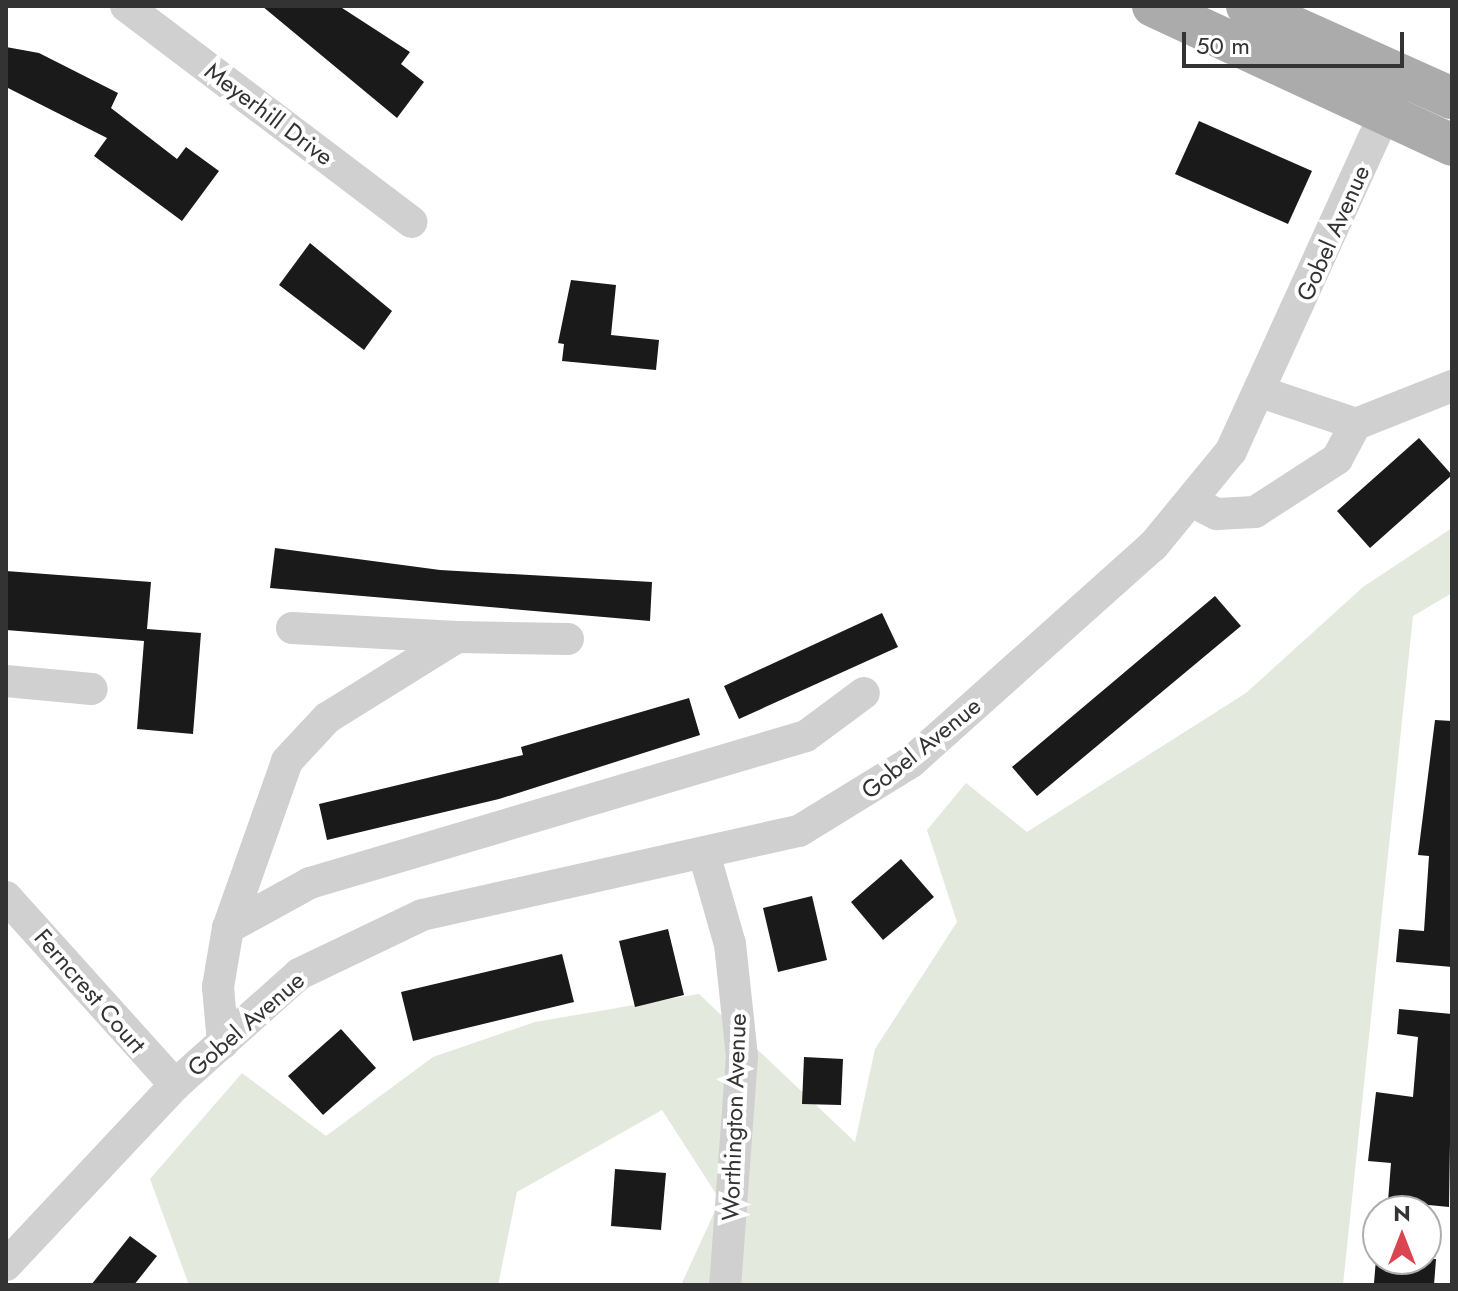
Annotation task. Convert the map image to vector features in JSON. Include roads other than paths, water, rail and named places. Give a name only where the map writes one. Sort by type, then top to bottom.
[{"type":"main road","points":[[1153,6],[1395,93],[1452,98]]},
{"type":"main road","points":[[1247,6],[1395,93],[1452,145]]},
{"type":"street","name":"Meyerhill Drive","points":[[126,6],[412,222]]},
{"type":"street","name":"Gobel Avenue","points":[[6,1265],[175,1085],[299,974],[422,915],[643,864],[705,857],[799,831],[911,762],[1193,502],[1264,393],[1395,93]]},
{"type":"street","points":[[1193,502],[1217,514],[1255,512],[1337,459],[1356,424],[1452,386]]},
{"type":"street","points":[[1264,393],[1356,424]]},
{"type":"street","points":[[292,628],[457,637],[568,639]]},
{"type":"street","points":[[223,1043],[218,987],[228,928],[287,761],[327,718],[457,637]]},
{"type":"street","points":[[6,681],[92,689]]},
{"type":"street","points":[[228,928],[310,883],[806,736],[864,693]]},
{"type":"street","name":"Worthington Avenue","points":[[705,857],[730,944],[742,1056],[725,1285]]},
{"type":"street","name":"Ferncrest Court","points":[[6,897],[175,1085]]}]
